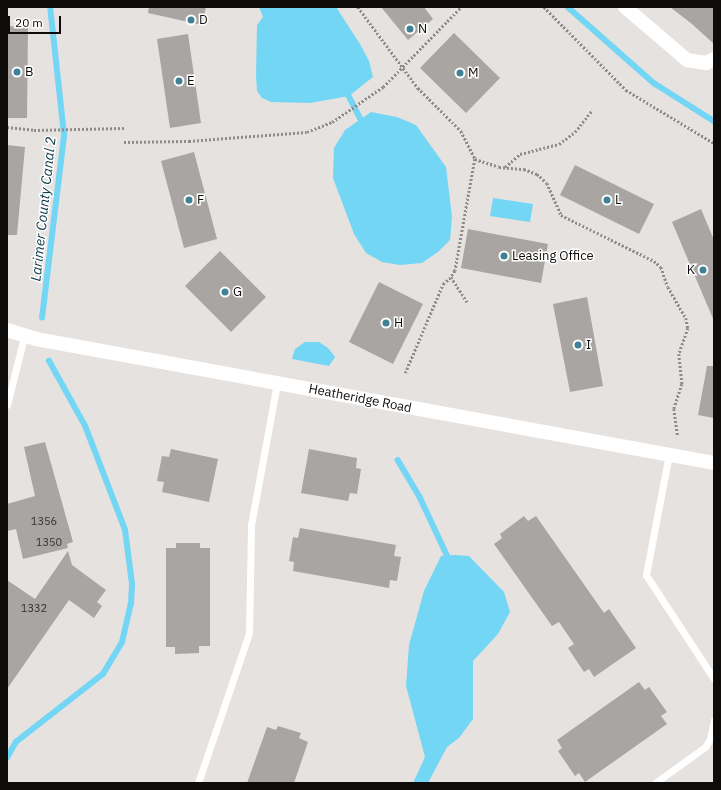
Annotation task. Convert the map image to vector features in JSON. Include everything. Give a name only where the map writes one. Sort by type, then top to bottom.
[{"type":"street","points":[[625,7],[687,60],[706,63],[714,59]]},
{"type":"street","name":"Heatheridge Road","points":[[7,330],[24,337],[714,463]]},
{"type":"lane","points":[[7,405],[24,337]]},
{"type":"lane","points":[[198,783],[249,633],[251,610],[251,525],[277,384]]},
{"type":"lane","points":[[669,454],[646,575],[714,679]]},
{"type":"lane","points":[[655,783],[705,747],[710,739],[714,720]]},
{"type":"path","points":[[358,7],[418,88],[461,131],[475,158],[455,271],[443,284],[405,373]]},
{"type":"path","points":[[124,142],[189,141],[307,132],[332,122],[364,102],[402,68],[461,7]]},
{"type":"path","points":[[544,7],[626,90],[714,143]]},
{"type":"path","points":[[505,167],[520,154],[559,144],[575,132],[592,110]]},
{"type":"path","points":[[7,127],[50,130],[124,128]]},
{"type":"path","points":[[475,158],[505,167],[524,169],[537,174],[547,183],[562,215],[654,261],[661,267],[668,287],[686,318],[688,328],[679,354],[682,384],[674,409],[678,437]]},
{"type":"path","points":[[451,277],[467,302]]},
{"type":"water","points":[[259,7],[336,7],[369,61],[373,77],[349,96],[310,103],[271,102],[262,98],[257,91],[256,75],[257,25],[263,17]]},
{"type":"water","points":[[371,112],[397,117],[416,125],[446,167],[452,217],[450,240],[438,252],[422,263],[400,265],[382,262],[366,253],[354,234],[333,178],[334,148],[345,130]]},
{"type":"water","points":[[493,198],[533,204],[530,222],[490,216]]},
{"type":"water","points":[[305,342],[319,342],[328,348],[335,357],[329,366],[292,359],[295,349]]},
{"type":"water","points":[[441,556],[469,556],[504,592],[510,612],[498,634],[473,661],[473,719],[459,738],[447,747],[428,783],[413,783],[425,757],[406,686],[409,645],[424,591]]},
{"type":"building","name":"D","points":[[149,7],[206,7],[202,25],[148,13]]},
{"type":"building","name":"N","points":[[381,7],[424,7],[433,19],[408,40]]},
{"type":"building","points":[[670,7],[714,7],[714,44],[692,24]]},
{"type":"building","name":"B","points":[[7,26],[28,27],[27,118],[7,118]]},
{"type":"building","name":"M","points":[[454,33],[500,78],[466,113],[420,68]]},
{"type":"building","name":"E","points":[[188,34],[201,123],[170,128],[157,39]]},
{"type":"building","points":[[7,145],[25,147],[17,235],[7,235]]},
{"type":"building","name":"F","points":[[194,152],[217,239],[184,248],[161,161]]},
{"type":"building","name":"L","points":[[575,165],[654,204],[639,234],[560,195]]},
{"type":"building","name":"K","points":[[701,209],[714,240],[714,321],[672,222]]},
{"type":"building","name":"Leasing Office","points":[[468,229],[548,244],[541,283],[461,268]]},
{"type":"building","name":"G","points":[[220,251],[266,297],[231,332],[185,286]]},
{"type":"building","name":"H","points":[[379,282],[423,304],[393,364],[349,342]]},
{"type":"building","name":"I","points":[[587,297],[603,386],[570,392],[553,304]]},
{"type":"building","points":[[707,366],[714,366],[714,418],[698,415]]},
{"type":"building","points":[[45,442],[73,542],[67,544],[68,548],[23,559],[16,529],[7,531],[7,504],[35,496],[24,447]]},
{"type":"building","points":[[171,449],[218,459],[209,502],[162,492],[164,482],[157,481],[162,456],[169,457]]},
{"type":"building","points":[[309,449],[357,458],[356,468],[361,469],[357,494],[350,493],[348,501],[301,493]]},
{"type":"building","points":[[524,516],[528,521],[536,516],[604,613],[609,609],[636,648],[594,677],[589,669],[584,672],[568,648],[574,644],[559,622],[552,626],[494,544],[502,538],[500,534]]},
{"type":"building","points":[[300,528],[396,545],[394,556],[401,557],[397,581],[390,580],[389,588],[293,571],[294,562],[289,561],[293,537],[298,538]]},
{"type":"building","points":[[176,543],[200,543],[200,548],[210,548],[210,646],[199,646],[199,653],[175,654],[175,647],[166,647],[166,548],[176,548]]},
{"type":"building","points":[[68,551],[72,565],[106,590],[97,602],[102,606],[94,618],[69,600],[7,689],[7,580],[35,599]]},
{"type":"building","points":[[639,682],[645,690],[649,687],[667,712],[661,716],[667,724],[585,782],[579,773],[575,776],[558,751],[562,748],[557,740]]},
{"type":"building","points":[[278,726],[301,733],[299,738],[308,742],[294,783],[247,783],[267,727],[276,730]]},
{"type":"waterway","name":"Larimer County Canal 2","points":[[42,318],[64,135],[50,7]]},
{"type":"waterway","name":"Larimer County Canal 2","points":[[568,7],[654,83],[714,121]]},
{"type":"waterway","points":[[349,96],[360,118]]},
{"type":"waterway","name":"Larimer County Canal 2","points":[[7,758],[16,742],[103,674],[122,642],[131,604],[132,584],[125,530],[85,426],[49,361]]},
{"type":"waterway","points":[[398,460],[420,497],[447,555]]},
{"type":"place","name":"D","points":[[191,20]]},
{"type":"place","name":"N","points":[[410,29]]},
{"type":"place","name":"B","points":[[17,72]]},
{"type":"place","name":"M","points":[[460,73]]},
{"type":"place","name":"E","points":[[179,81]]},
{"type":"place","name":"F","points":[[189,200]]},
{"type":"place","name":"L","points":[[607,200]]},
{"type":"place","name":"Leasing Office","points":[[504,256]]},
{"type":"place","name":"K","points":[[703,270]]},
{"type":"place","name":"G","points":[[225,292]]},
{"type":"place","name":"H","points":[[386,323]]},
{"type":"place","name":"I","points":[[578,345]]}]
